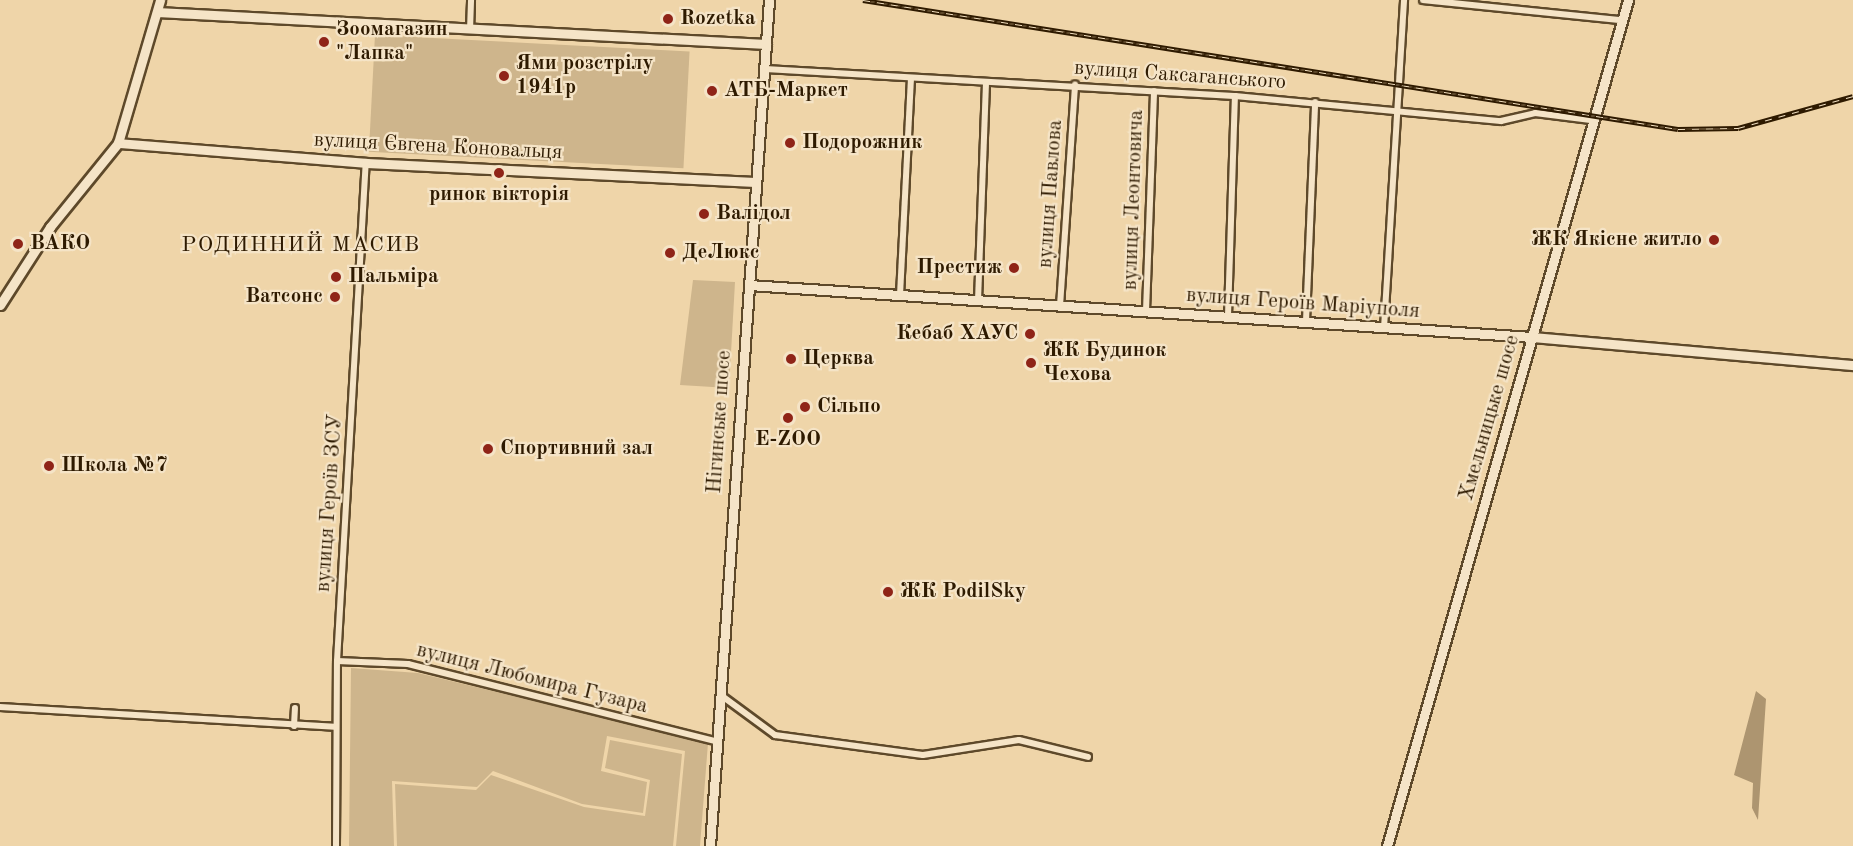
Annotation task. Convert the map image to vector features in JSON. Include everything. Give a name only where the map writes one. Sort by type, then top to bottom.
[{"type":"street","points":[[0,305],[50,227],[118,143],[160,0]]},
{"type":"street","points":[[470,30],[471,0]]},
{"type":"street","name":"Нігинське шосе","points":[[710,846],[770,0]]},
{"type":"street","points":[[1384,328],[1401,111],[1404,0]]},
{"type":"street","points":[[1423,0],[1621,20]]},
{"type":"street","name":"Хмельницьке шосе","points":[[1387,846],[1591,120],[1628,0]]},
{"type":"street","points":[[157,12],[766,44]]},
{"type":"street","name":"вулиця Саксаганського","points":[[765,69],[986,83],[1075,85],[1235,96],[1501,121],[1535,113],[1591,120]]},
{"type":"street","points":[[900,296],[911,79]]},
{"type":"street","points":[[978,301],[986,83]]},
{"type":"street","name":"вулиця Павлова","points":[[1060,306],[1075,85]]},
{"type":"street","name":"вулиця Леонтовича","points":[[1146,311],[1154,91]]},
{"type":"street","points":[[1228,316],[1235,96]]},
{"type":"street","points":[[1306,321],[1315,102]]},
{"type":"street","name":"вулиця Євгена Коновальця","points":[[118,143],[366,163],[756,182]]},
{"type":"street","name":"вулиця Героїв ЗСУ","points":[[336,846],[334,727],[366,163]]},
{"type":"street","name":"вулиця Героїв Маріуполя","points":[[749,285],[1531,337],[1853,365]]},
{"type":"street","name":"вулиця Любомира Гузара","points":[[337,662],[408,664],[718,742]]},
{"type":"street","points":[[722,696],[775,735],[923,755],[1019,741],[1088,758]]},
{"type":"street","points":[[0,707],[334,727]]},
{"type":"street","points":[[294,726],[295,708]]},
{"type":"shaded area","points":[[375,35],[690,51],[683,168],[369,152]]},
{"type":"shaded area","points":[[693,280],[735,282],[729,388],[680,385]]},
{"type":"shaded area","points":[[351,668],[418,673],[708,743],[700,846],[676,846],[685,751],[607,736],[601,771],[647,782],[643,813],[582,804],[493,771],[477,787],[392,781],[394,846],[349,846]]},
{"type":"shaded area","points":[[1756,691],[1766,699],[1758,820],[1752,808],[1753,783],[1734,775]]},
{"type":"shaded area","points":[[610,740],[682,754],[673,846],[397,846],[395,784],[476,790],[491,775],[584,807],[645,816],[650,780],[605,768]]},
{"type":"railway","points":[[863,0],[1678,129],[1738,128],[1853,96]]},
{"type":"place","name":"Rozetka","points":[[668,19]]},
{"type":"place","name":"Зоомагазин \"Лапка\"","points":[[324,42]]},
{"type":"place","name":"Ями розстрілу 1941р","points":[[504,76]]},
{"type":"place","name":"АТБ-Маркет","points":[[712,91]]},
{"type":"place","name":"Подорожник","points":[[790,143]]},
{"type":"place","name":"ринок вікторія","points":[[499,173]]},
{"type":"place","name":"Валідол","points":[[704,214]]},
{"type":"place","name":"ЖК Якісне житло","points":[[1714,240]]},
{"type":"place","name":"ВАКО","points":[[18,244]]},
{"type":"place","name":"ДеЛюкс","points":[[670,253]]},
{"type":"place","name":"Престиж","points":[[1014,268]]},
{"type":"place","name":"Пальміра","points":[[336,277]]},
{"type":"place","name":"Ватсонс","points":[[335,297]]},
{"type":"place","name":"Кебаб ХАУС","points":[[1030,334]]},
{"type":"place","name":"Церква","points":[[791,359]]},
{"type":"place","name":"ЖК Будинок Чехова","points":[[1031,363]]},
{"type":"place","name":"Сільпо","points":[[805,407]]},
{"type":"place","name":"E-ZOO","points":[[788,418]]},
{"type":"place","name":"Спортивний зал","points":[[488,449]]},
{"type":"place","name":"Школа №7","points":[[49,466]]},
{"type":"place","name":"ЖК PodilSky","points":[[888,592]]},
{"type":"district","name":"РОДИННИЙ МАСИВ","points":[[301,246]]}]
